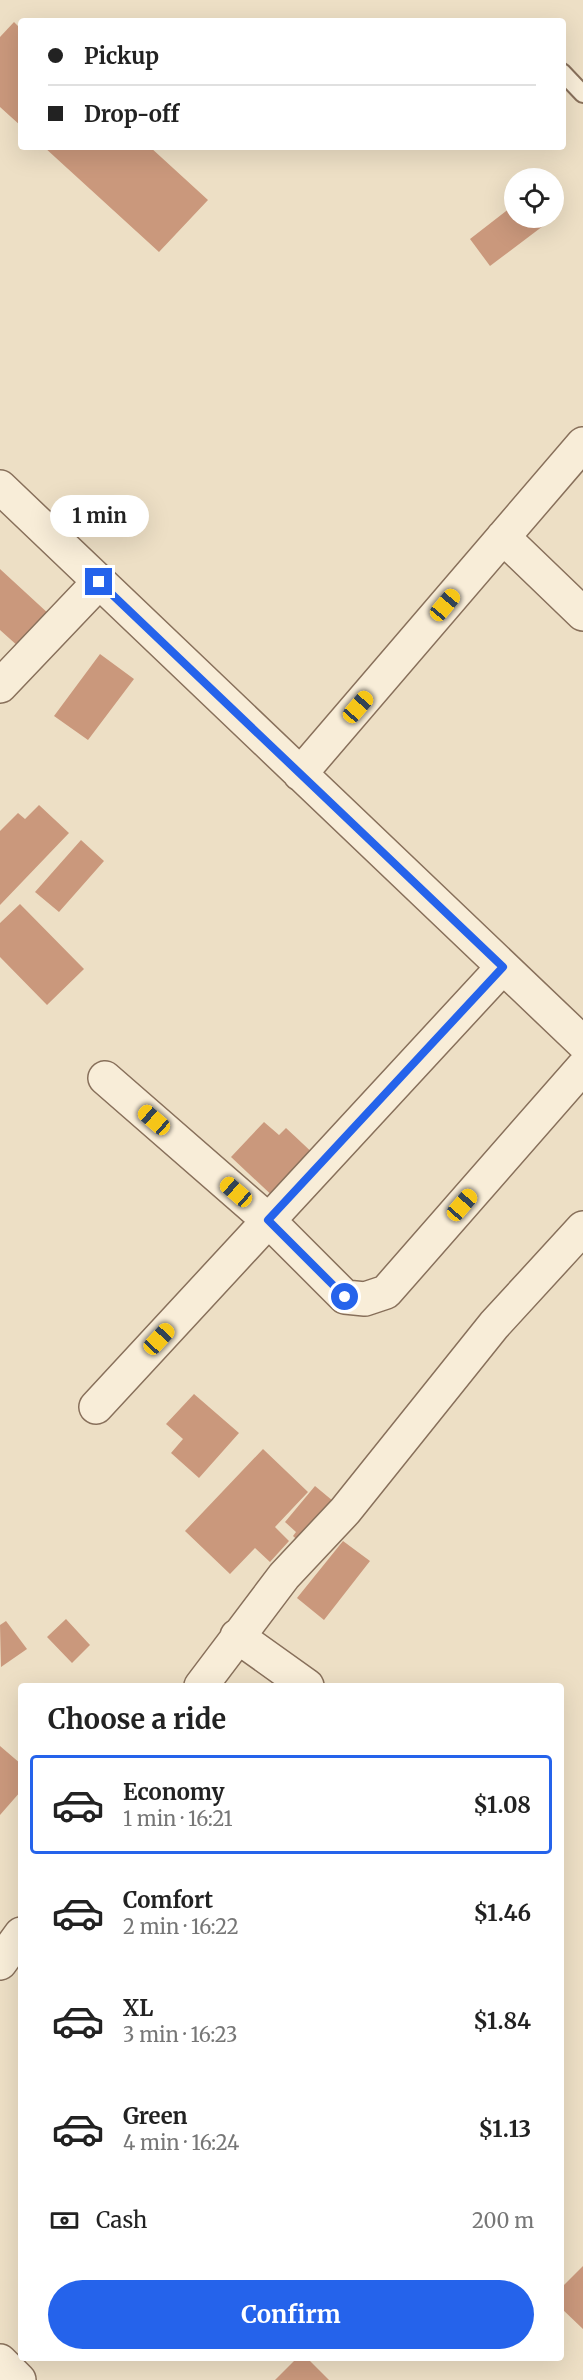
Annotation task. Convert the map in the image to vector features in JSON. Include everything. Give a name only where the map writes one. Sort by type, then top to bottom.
[{"type":"street","points":[[300,774],[583,444]]},
{"type":"street","points":[[0,487],[583,1043]]},
{"type":"street","points":[[503,537],[583,614]]},
{"type":"street","points":[[0,686],[99,582]]},
{"type":"street","points":[[96,1407],[503,967]]},
{"type":"street","points":[[105,1078],[268,1220],[345,1297],[365,1299],[386,1292],[583,1067]]},
{"type":"street","points":[[203,1683],[284,1576],[345,1511],[494,1325],[583,1228]]},
{"type":"street","points":[[237,1636],[303,1683]]},
{"type":"street","points":[[0,1963],[18,1938]]},
{"type":"street","points":[[0,2361],[19,2380]]},
{"type":"lane","points":[[566,76],[583,94]]},
{"type":"building","points":[[14,22],[18,26],[18,123],[0,107],[0,37]]},
{"type":"building","points":[[47,150],[153,150],[208,200],[159,252]]},
{"type":"building","points":[[504,213],[504,228],[540,228],[490,266],[470,239]]},
{"type":"building","points":[[0,569],[50,615],[19,647],[0,630]]},
{"type":"building","points":[[100,654],[134,679],[88,740],[54,716]]},
{"type":"building","points":[[39,805],[69,833],[0,905],[0,831],[18,813],[25,819]]},
{"type":"building","points":[[81,840],[104,861],[59,912],[35,892]]},
{"type":"building","points":[[20,904],[84,969],[47,1005],[0,957],[0,923]]},
{"type":"building","points":[[264,1122],[279,1135],[286,1128],[318,1158],[278,1201],[231,1157]]},
{"type":"building","points":[[194,1394],[239,1433],[199,1478],[171,1453],[183,1439],[166,1424]]},
{"type":"building","points":[[263,1449],[308,1492],[275,1527],[289,1541],[270,1562],[255,1548],[230,1574],[185,1531]]},
{"type":"building","points":[[315,1486],[339,1506],[304,1546],[293,1536],[296,1532],[285,1522]]},
{"type":"building","points":[[343,1541],[370,1561],[324,1620],[297,1598]]},
{"type":"building","points":[[66,1619],[90,1645],[72,1663],[47,1637]]},
{"type":"building","points":[[6,1621],[27,1649],[1,1667],[0,1625]]},
{"type":"building","points":[[0,1746],[18,1761],[18,1794],[0,1815]]},
{"type":"building","points":[[583,2266],[583,2329],[564,2311],[564,2285]]},
{"type":"building","points":[[294,2361],[310,2361],[329,2380],[275,2380]]},
{"type":"route","points":[[99,582],[503,967],[268,1220],[345,1297]]}]
